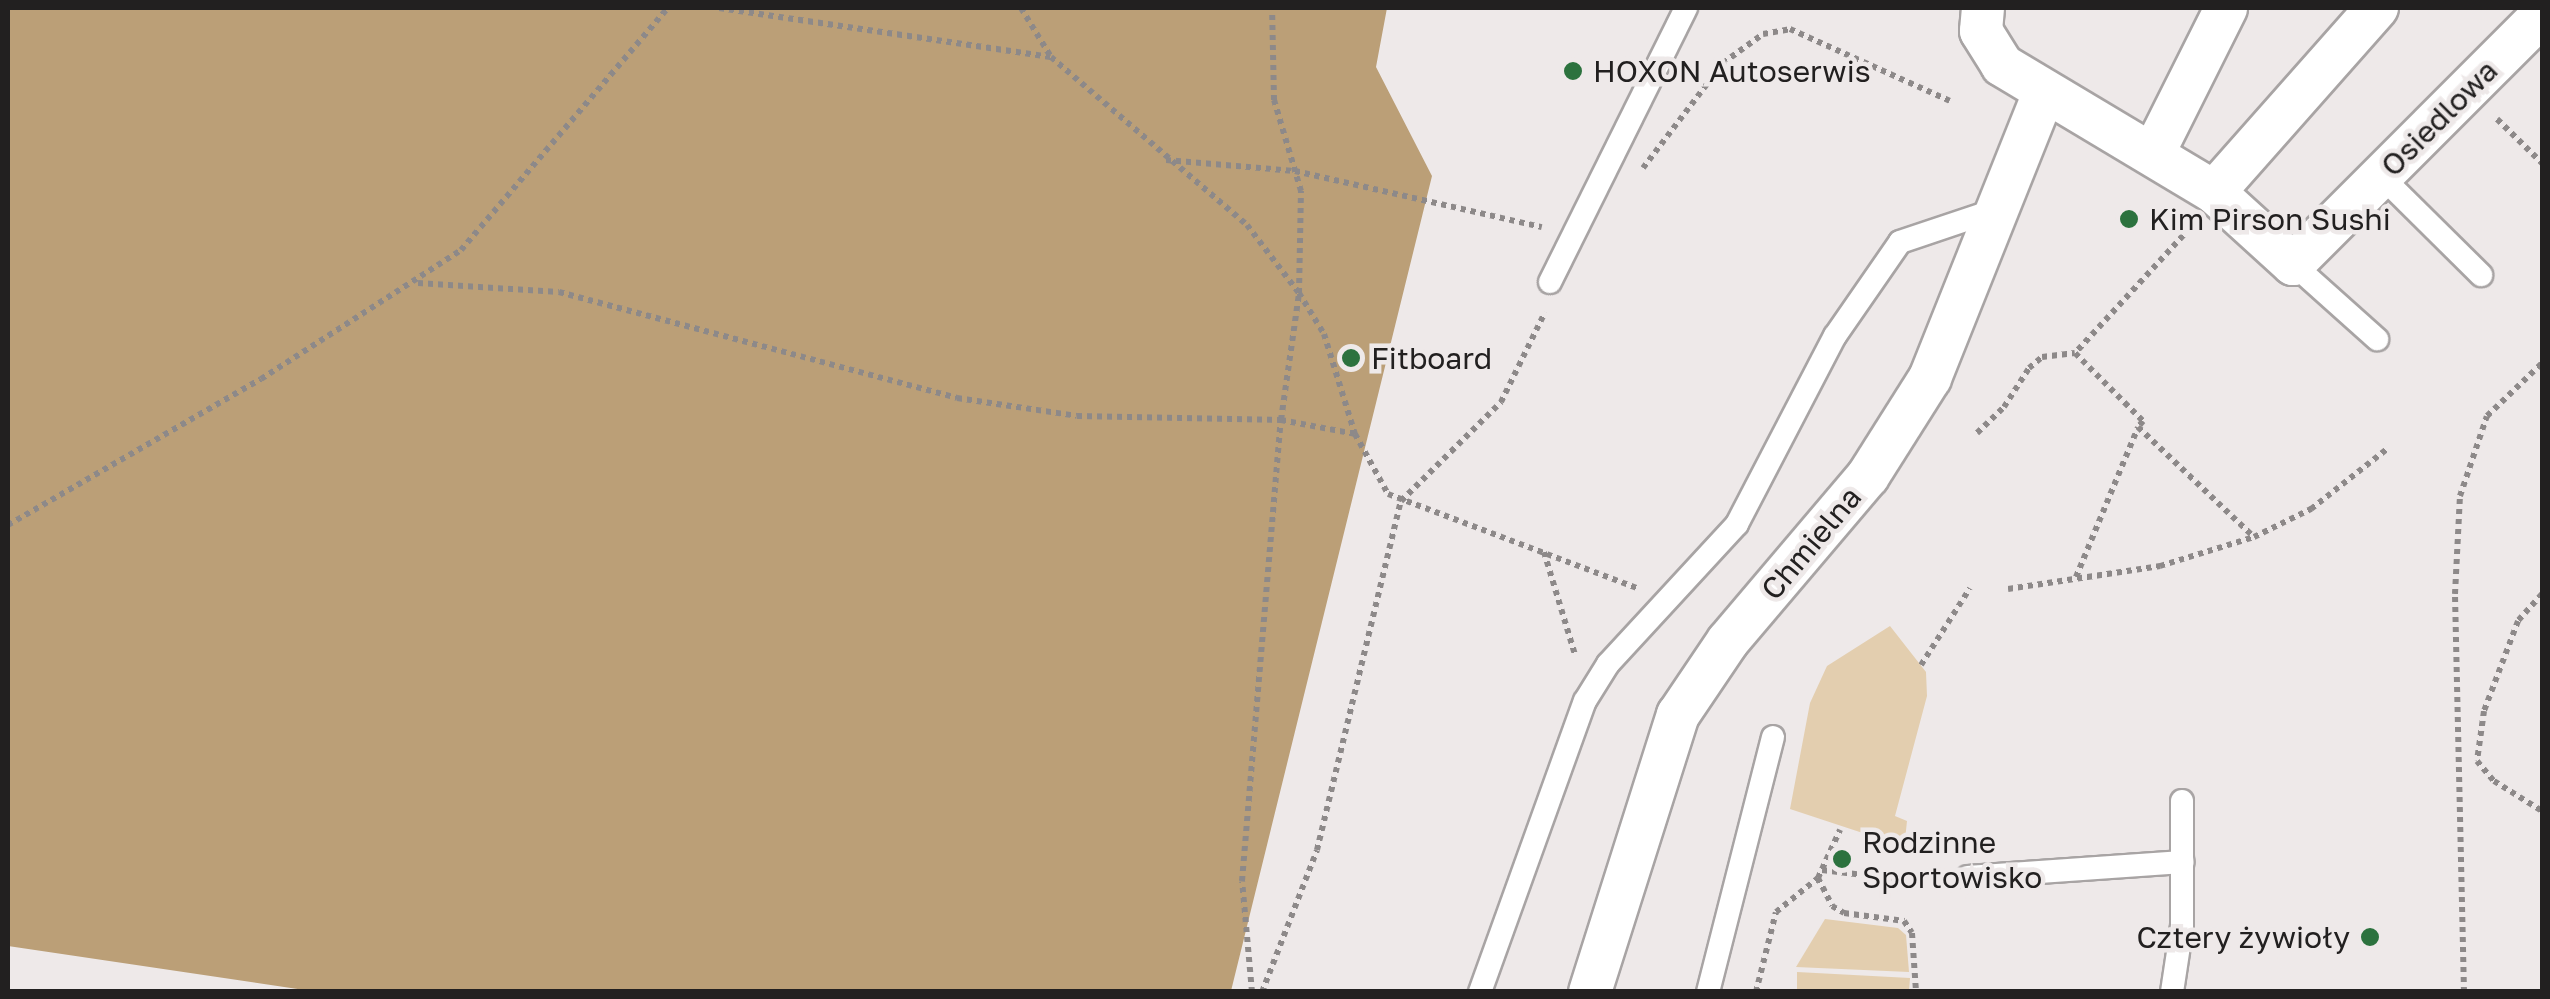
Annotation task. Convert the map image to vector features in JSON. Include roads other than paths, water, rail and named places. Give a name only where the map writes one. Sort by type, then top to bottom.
[{"type":"street","points":[[1983,8],[1982,31],[2002,66],[2042,95],[2154,152],[2206,206],[2293,264]]},
{"type":"street","points":[[2154,152],[2226,8]]},
{"type":"street","points":[[2206,206],[2377,8]]},
{"type":"street","name":"Osiedlowa","points":[[2293,264],[2542,15]]},
{"type":"street","name":"Chmielna","points":[[1590,992],[1678,714],[1728,640],[1868,476],[1930,378],[1992,210],[2042,95]]},
{"type":"lane","points":[[1550,282],[1589,195],[1686,8]]},
{"type":"lane","points":[[2382,176],[2481,275]]},
{"type":"lane","points":[[1480,992],[1585,701],[1608,664],[1737,524],[1835,336],[1900,242],[1992,210]]},
{"type":"lane","points":[[2293,264],[2377,339]]},
{"type":"lane","points":[[1708,992],[1773,737]]},
{"type":"lane","points":[[2172,992],[2182,926],[2182,801]]},
{"type":"lane","points":[[1968,877],[2182,862]]},
{"type":"place","name":"HOXON Autoserwis","points":[[1573,71]]},
{"type":"place","name":"Kim Pirson Sushi","points":[[2129,219]]},
{"type":"place","name":"Fitboard","points":[[1351,358]]},
{"type":"place","name":"Rodzinne Sportowisko","points":[[1842,859]]},
{"type":"place","name":"Cztery żywioły","points":[[2370,937]]}]
